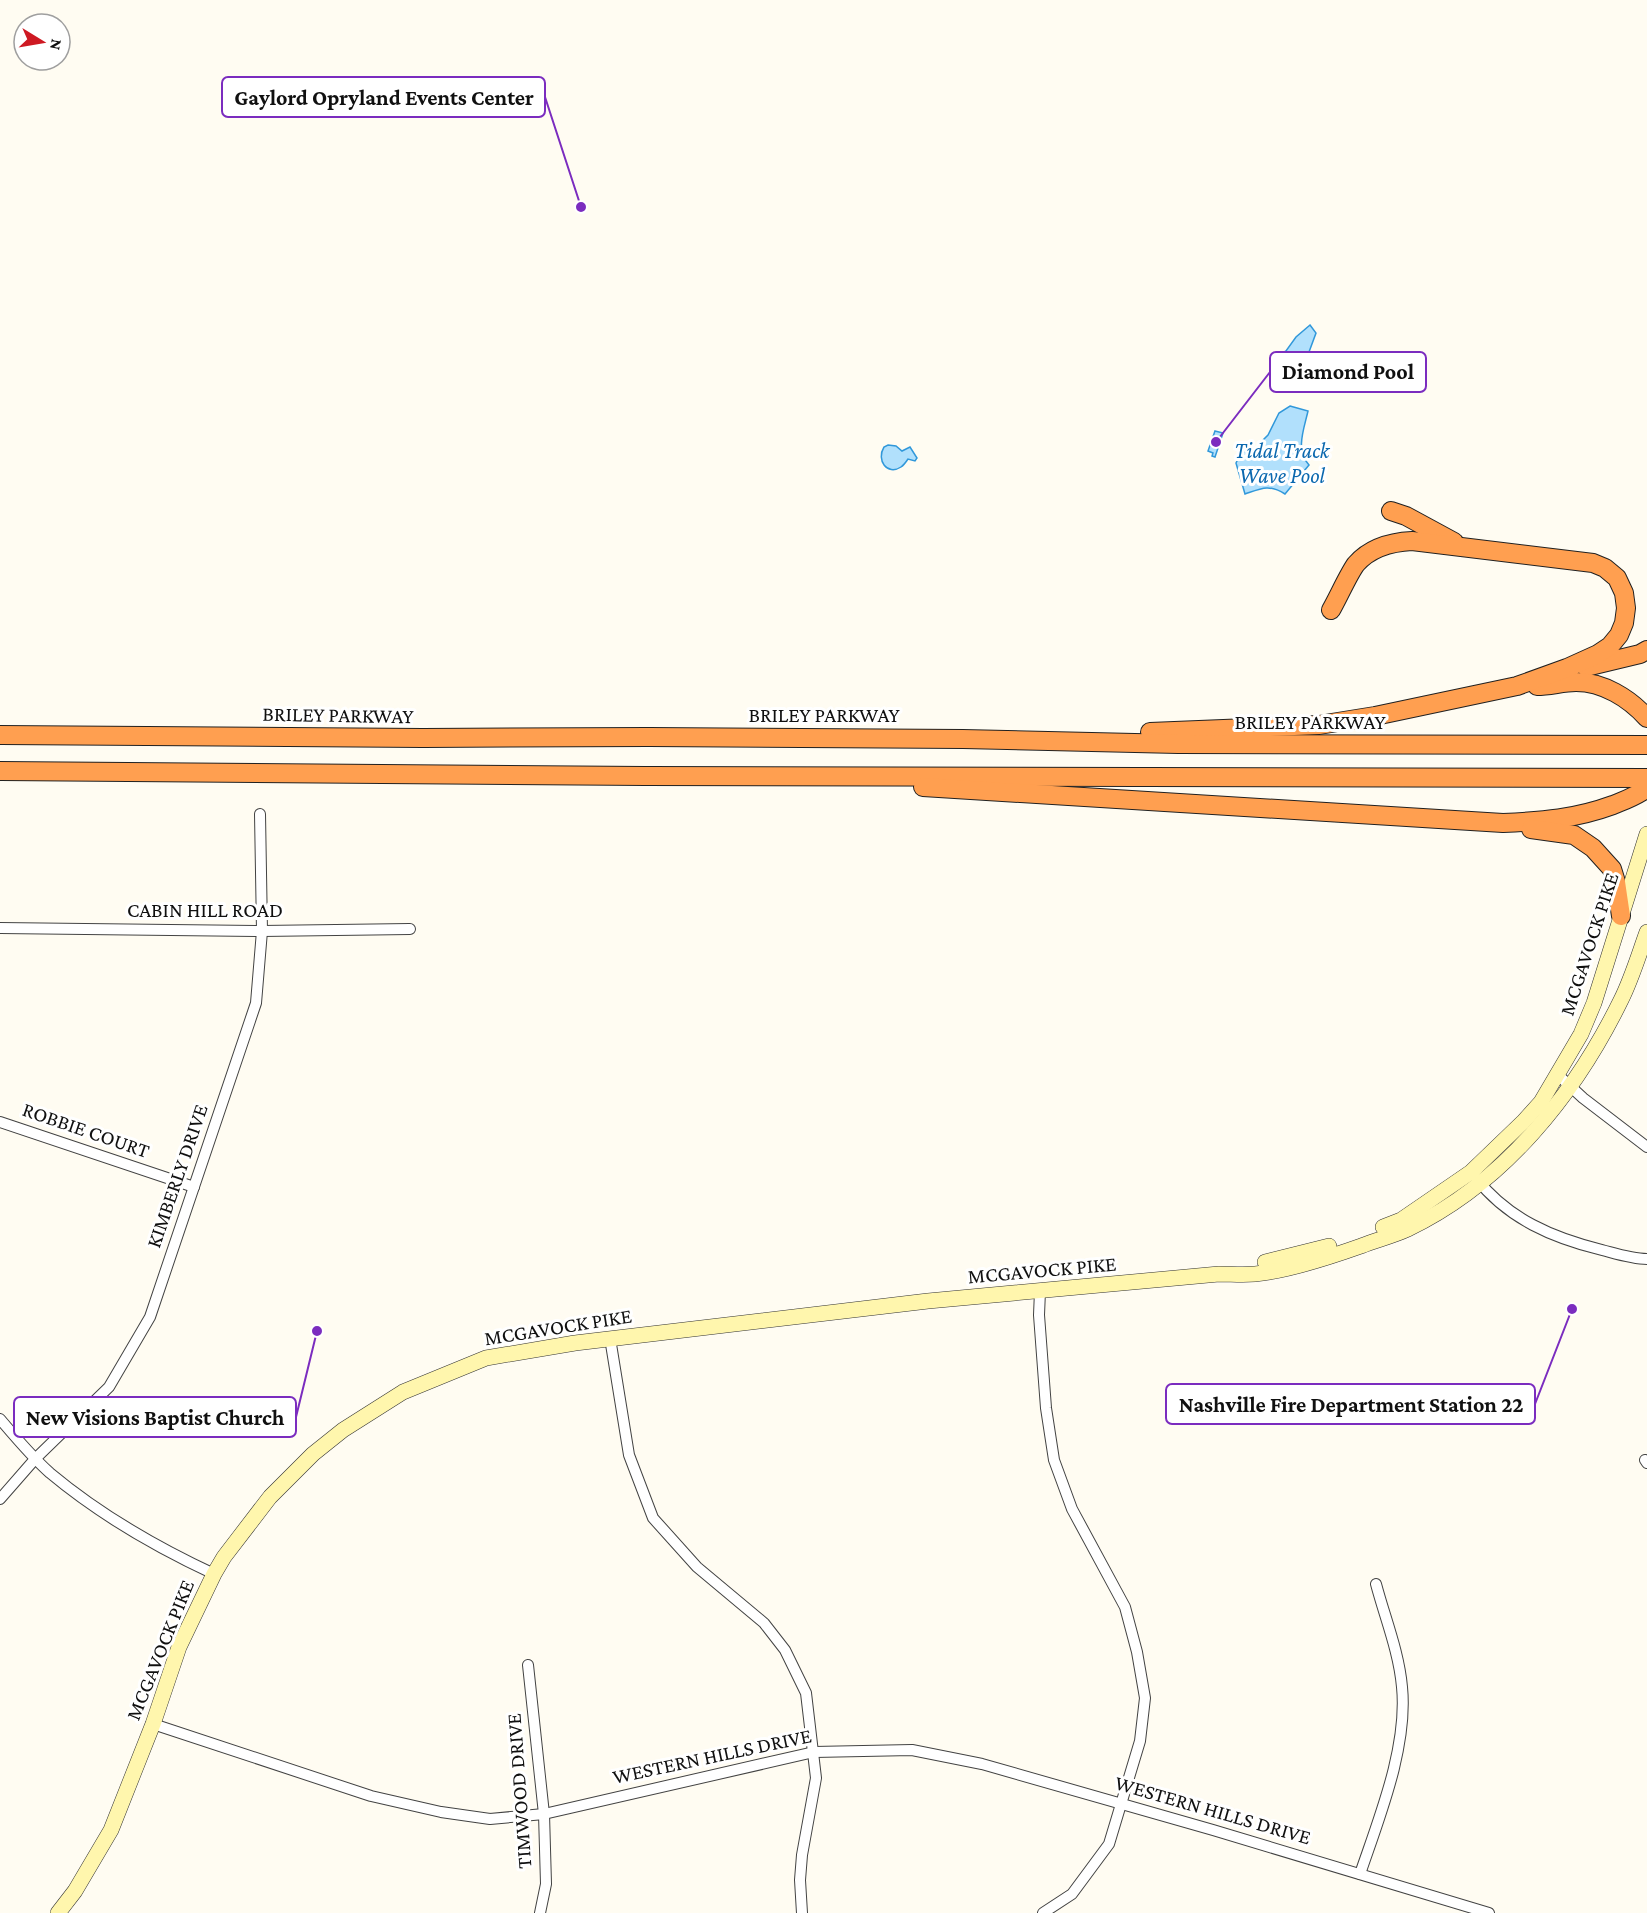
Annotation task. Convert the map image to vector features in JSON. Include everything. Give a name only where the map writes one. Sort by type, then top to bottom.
[{"type":"highway","points":[[1391,511],[1406,516],[1464,548]]},
{"type":"highway","points":[[963,739],[1318,725],[1375,716],[1517,686],[1567,668],[1610,646],[1619,635],[1624,623],[1626,608],[1624,593],[1617,578],[1593,562],[1412,541],[1396,542],[1381,547],[1356,564],[1331,610]]},
{"type":"highway","points":[[1567,668],[1591,666],[1640,654],[1647,650]]},
{"type":"highway","points":[[1517,686],[1541,686],[1575,681],[1596,683],[1630,701],[1647,718]]},
{"type":"highway","name":"BRILEY PARKWAY","points":[[0,735],[661,737],[963,739],[1190,744],[1647,745]]},
{"type":"highway","points":[[0,771],[691,776],[1647,778]]},
{"type":"highway","points":[[691,776],[997,791],[1503,823],[1574,835],[1593,848],[1612,869],[1621,916]]},
{"type":"highway","points":[[1503,823],[1555,820],[1583,815],[1628,799],[1647,789]]},
{"type":"main road","name":"MCGAVOCK PIKE","points":[[1476,1178],[1540,1102],[1581,1034],[1594,1003],[1647,834]]},
{"type":"main road","name":"MCGAVOCK PIKE","points":[[58,1913],[75,1891],[111,1830],[153,1724],[179,1647],[214,1574],[249,1523],[290,1475],[333,1438],[378,1406],[419,1384],[486,1358],[610,1338],[928,1301],[1219,1274],[1344,1242],[1401,1220],[1476,1178],[1518,1150],[1553,1109],[1596,1048],[1622,998],[1647,932]]},
{"type":"street","name":"KIMBERLY DRIVE","points":[[0,1499],[35,1459],[109,1387],[150,1317],[256,1003],[262,931],[260,814]]},
{"type":"street","name":"CABIN HILL ROAD","points":[[0,928],[262,931],[410,929]]},
{"type":"street","points":[[1557,1074],[1583,1098],[1647,1147]]},
{"type":"street","name":"ROBBIE COURT","points":[[0,1122],[194,1187]]},
{"type":"street","points":[[1476,1178],[1509,1212],[1546,1233],[1585,1246],[1638,1259],[1647,1259]]},
{"type":"street","points":[[1040,1291],[1039,1316],[1046,1408],[1054,1460],[1072,1509],[1125,1607],[1137,1652],[1145,1698],[1140,1741],[1109,1844],[1072,1894],[1043,1913]]},
{"type":"street","points":[[610,1338],[629,1455],[653,1518],[697,1567],[764,1623],[786,1650],[806,1693],[816,1778],[802,1856],[800,1880],[802,1913]]},
{"type":"street","points":[[0,1419],[35,1459],[75,1492],[123,1525],[169,1552],[214,1574]]},
{"type":"street","points":[[1360,1874],[1394,1772],[1403,1713],[1402,1687],[1394,1648],[1376,1584]]},
{"type":"street","name":"TIMWOOD DRIVE","points":[[528,1665],[544,1814],[546,1884],[540,1913]]},
{"type":"street","name":"WESTERN HILLS DRIVE","points":[[153,1724],[371,1796],[441,1812],[490,1819],[544,1814],[814,1752],[912,1750],[982,1764],[1489,1913]]},
{"type":"water","points":[[1310,325],[1316,333],[1309,352],[1305,352],[1304,371],[1290,372],[1289,375],[1282,366],[1279,355],[1286,351],[1296,337]]},
{"type":"water","name":"Tidal Track Wave Pool","points":[[1290,406],[1308,411],[1301,446],[1309,465],[1285,494],[1265,488],[1245,494],[1236,463],[1242,451],[1256,455],[1262,453],[1258,445],[1268,435],[1279,413]]},
{"type":"water","points":[[1215,431],[1223,433],[1215,457],[1208,451]]},
{"type":"water","points":[[896,446],[902,451],[910,447],[917,458],[915,461],[908,459],[902,466],[891,470],[884,465],[881,457],[884,447]]},
{"type":"place","name":"Gaylord Opryland Events Center","points":[[581,207]]},
{"type":"place","name":"Diamond Pool","points":[[1216,442]]},
{"type":"place","name":"Nashville Fire Department Station 22","points":[[1572,1309]]},
{"type":"place","name":"New Visions Baptist Church","points":[[317,1331]]}]
